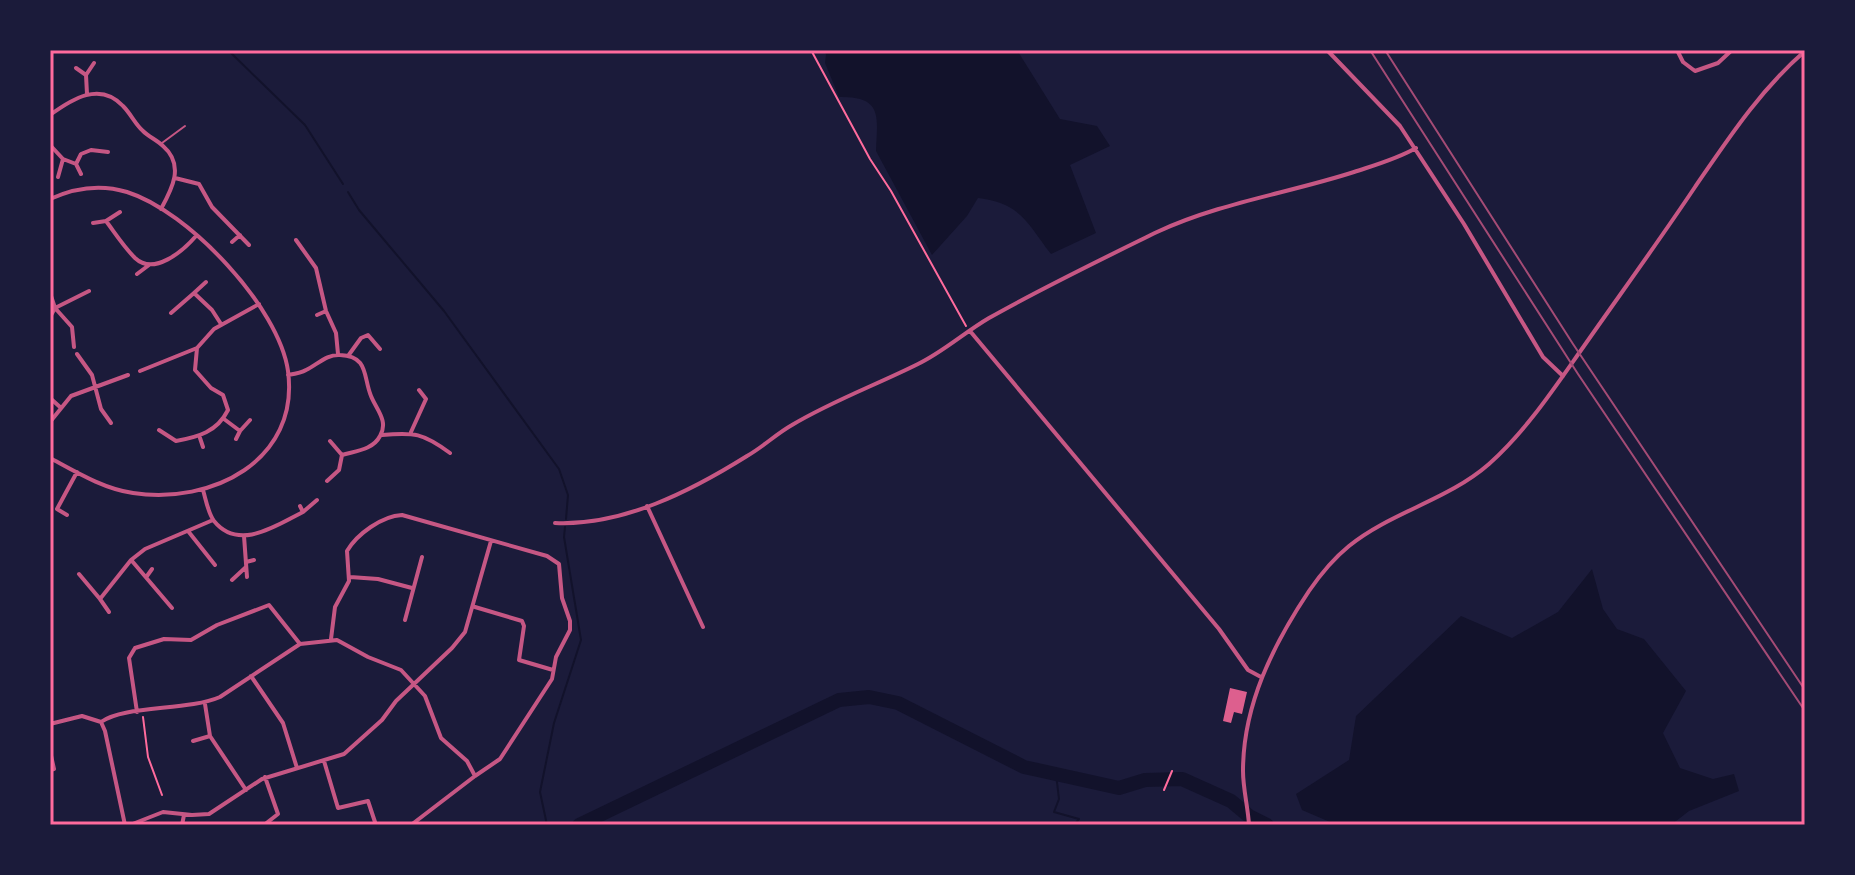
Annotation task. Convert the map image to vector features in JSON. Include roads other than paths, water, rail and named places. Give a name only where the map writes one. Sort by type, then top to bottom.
[{"type":"street","points":[[1327,50],[1400,126],[1416,148],[1543,357],[1563,376]]},
{"type":"street","points":[[1677,50],[1683,62],[1695,71],[1718,63],[1732,50]]},
{"type":"street","points":[[1249,825],[1244,753],[1261,677],[1293,617],[1332,561],[1361,537],[1443,496],[1479,473],[1514,440],[1563,376],[1734,130],[1778,77],[1805,51]]},
{"type":"street","points":[[87,94],[86,75],[94,63]]},
{"type":"street","points":[[76,68],[86,75]]},
{"type":"street","points":[[50,115],[75,97],[87,94],[103,95],[119,102],[172,159],[175,178],[161,209]]},
{"type":"street","points":[[50,145],[63,159],[76,164],[81,174]]},
{"type":"street","points":[[555,523],[589,521],[647,506],[692,489],[750,455],[791,425],[884,378],[920,364],[969,330],[1069,275],[1173,225],[1217,209],[1315,184],[1402,156],[1416,148]]},
{"type":"street","points":[[76,164],[81,154],[91,150],[108,152]]},
{"type":"street","points":[[58,177],[63,159]]},
{"type":"street","points":[[175,178],[197,182],[212,207],[249,245]]},
{"type":"street","points":[[50,199],[76,190],[102,188],[129,193],[161,209],[196,236],[239,278],[259,304],[278,337],[288,375],[286,411],[271,443],[246,470],[203,490],[170,496],[132,493],[50,458]]},
{"type":"street","points":[[93,223],[106,221],[120,212]]},
{"type":"street","points":[[106,221],[136,260],[149,265]]},
{"type":"street","points":[[232,242],[240,235]]},
{"type":"street","points":[[137,274],[149,265],[176,256],[196,236]]},
{"type":"street","points":[[296,240],[316,268],[326,311],[336,333],[338,354]]},
{"type":"street","points":[[171,313],[206,282]]},
{"type":"street","points":[[50,317],[55,308],[89,291]]},
{"type":"street","points":[[50,293],[55,308],[72,327],[74,347]]},
{"type":"street","points":[[194,293],[212,310],[221,324]]},
{"type":"street","points":[[140,371],[197,348],[221,324],[259,304]]},
{"type":"street","points":[[317,315],[326,311]]},
{"type":"street","points":[[348,356],[371,328]]},
{"type":"street","points":[[969,330],[1219,629],[1248,670],[1261,677]]},
{"type":"street","points":[[368,335],[380,349]]},
{"type":"street","points":[[159,430],[176,441],[200,438],[224,419],[228,410],[223,395],[211,388],[195,370],[197,348]]},
{"type":"street","points":[[77,354],[92,375],[101,409],[111,423]]},
{"type":"street","points":[[288,375],[305,371],[338,354],[359,361],[367,375],[370,395],[380,410],[382,435],[372,446],[342,455]]},
{"type":"street","points":[[50,422],[71,396],[128,375]]},
{"type":"street","points":[[411,432],[426,399],[419,390]]},
{"type":"street","points":[[50,398],[60,407]]},
{"type":"street","points":[[224,419],[240,431]]},
{"type":"street","points":[[236,439],[250,420]]},
{"type":"street","points":[[382,435],[411,432],[429,437],[450,453]]},
{"type":"street","points":[[200,438],[203,447]]},
{"type":"street","points":[[330,441],[342,455]]},
{"type":"street","points":[[327,481],[339,470],[342,455]]},
{"type":"street","points":[[57,509],[77,472]]},
{"type":"street","points":[[203,490],[213,520],[227,530],[244,536],[256,535],[289,519],[317,500]]},
{"type":"street","points":[[50,505],[67,515]]},
{"type":"street","points":[[647,506],[703,627]]},
{"type":"street","points":[[331,639],[335,607],[350,577],[346,555],[352,543],[392,516],[402,515],[552,558],[559,564],[562,598],[570,630],[558,651],[548,687],[505,752],[487,770],[411,825]]},
{"type":"street","points":[[289,519],[290,528]]},
{"type":"street","points":[[100,599],[131,560],[145,549],[213,520]]},
{"type":"street","points":[[188,531],[215,565]]},
{"type":"street","points":[[244,536],[247,577]]},
{"type":"street","points":[[101,722],[127,825],[163,812],[209,814],[265,777],[344,754],[382,720],[396,701],[468,627],[491,541]]},
{"type":"street","points":[[405,620],[422,557]]},
{"type":"street","points":[[131,560],[172,608]]},
{"type":"street","points":[[232,580],[246,564],[254,560]]},
{"type":"street","points":[[147,576],[152,569]]},
{"type":"street","points":[[79,574],[109,612]]},
{"type":"street","points":[[350,577],[378,579],[412,588]]},
{"type":"street","points":[[140,712],[129,658],[135,648],[164,639],[191,640],[217,625],[265,605],[272,607],[300,644]]},
{"type":"street","points":[[474,606],[522,621],[519,660],[553,670]]},
{"type":"street","points":[[50,724],[82,716],[101,722],[113,716],[205,704],[300,644],[331,639],[350,645],[368,657],[397,666],[415,683],[428,703],[441,738],[467,761],[475,776]]},
{"type":"street","points":[[251,676],[283,723],[297,768]]},
{"type":"street","points":[[205,704],[210,736],[246,790]]},
{"type":"street","points":[[193,741],[210,736]]},
{"type":"street","points":[[50,751],[54,769],[50,770]]},
{"type":"street","points":[[324,761],[338,808],[368,801],[376,825]]},
{"type":"street","points":[[264,825],[278,814],[265,777]]},
{"type":"street","points":[[182,825],[184,815]]},
{"type":"lane","points":[[161,144],[185,126]]},
{"type":"waterway","points":[[228,50],[305,125],[343,184]]},
{"type":"waterway","points":[[348,192],[359,210],[444,311],[559,469],[568,495],[566,519]]},
{"type":"waterway","points":[[547,825],[540,792],[554,723],[581,640],[565,527]]},
{"type":"waterway","points":[[579,825],[839,700],[869,697],[898,703],[1024,767],[1119,788],[1145,780],[1182,779],[1231,801],[1249,816],[1267,825]]},
{"type":"waterway","points":[[1056,774],[1059,799],[1054,812],[1079,819],[1074,825]]},
{"type":"railway","points":[[1370,50],[1578,374],[1805,711]]},
{"type":"railway","points":[[1385,50],[1573,344],[1805,690]]}]
